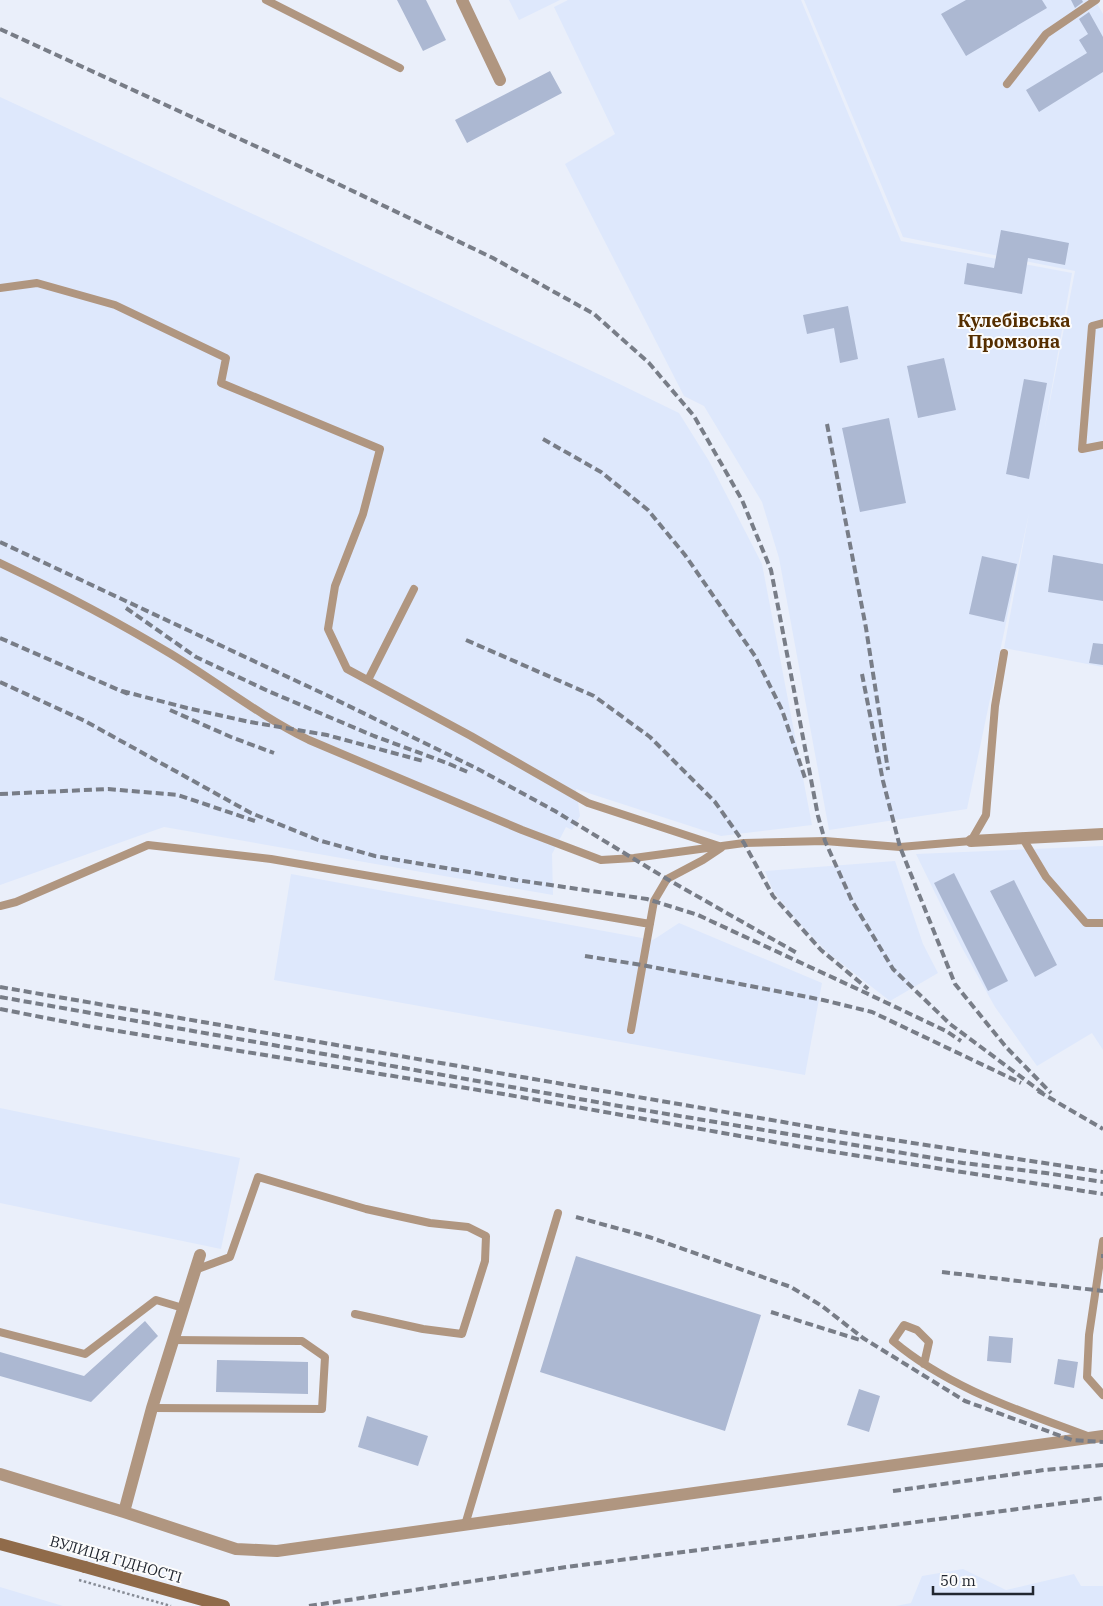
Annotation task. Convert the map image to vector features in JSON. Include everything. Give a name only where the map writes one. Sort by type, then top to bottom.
[{"type":"main road","name":"ВУЛИЦЯ ГІДНОСТІ","points":[[0,1544],[224,1606]]},
{"type":"street","points":[[462,0],[500,80]]},
{"type":"street","points":[[971,841],[1103,834]]},
{"type":"street","points":[[124,1512],[152,1408],[200,1255]]},
{"type":"street","points":[[0,1474],[236,1549],[277,1551],[1097,1437]]},
{"type":"lane","points":[[266,0],[400,68]]},
{"type":"lane","points":[[1007,84],[1046,34],[1096,0]]},
{"type":"lane","points":[[0,288],[37,283],[115,305],[226,358],[221,383],[380,449],[363,514],[335,586],[328,629],[347,669],[471,736],[588,803],[723,847]]},
{"type":"lane","points":[[1103,317],[1092,326],[1082,449],[1103,445]]},
{"type":"lane","points":[[1092,326],[1103,323]]},
{"type":"lane","points":[[0,563],[74,598],[171,654],[283,727],[309,740],[522,830],[602,860],[634,858],[744,843],[825,840],[900,847],[971,841],[986,816],[995,706],[1004,653]]},
{"type":"lane","points":[[368,680],[414,590]]},
{"type":"lane","points":[[1022,838],[1046,877],[1086,923],[1103,923]]},
{"type":"lane","points":[[0,906],[16,902],[148,845],[271,859],[650,924]]},
{"type":"lane","points":[[631,1030],[654,901],[667,879],[723,847]]},
{"type":"lane","points":[[195,1270],[230,1257],[258,1176],[366,1209],[430,1223],[468,1227],[486,1236],[485,1261],[462,1334],[423,1329],[355,1314]]},
{"type":"lane","points":[[464,1524],[558,1213]]},
{"type":"lane","points":[[1103,1241],[1089,1335],[1087,1378],[1103,1395]]},
{"type":"lane","points":[[0,1332],[85,1354],[156,1300],[183,1308]]},
{"type":"lane","points":[[924,1364],[928,1342],[917,1330],[904,1324],[894,1341],[924,1364],[942,1376],[1000,1404],[1097,1437]]},
{"type":"lane","points":[[152,1408],[322,1409],[326,1357],[302,1341],[173,1340]]},
{"type":"path","points":[[79,1580],[171,1606]]},
{"type":"shaded area","points":[[509,0],[560,0],[519,20]]},
{"type":"shaded area","points":[[568,0],[801,0],[901,241],[1072,273],[1044,432],[1075,271],[903,237],[804,0],[1095,0],[1103,14],[1103,667],[1004,648],[1029,513],[967,809],[829,830],[779,558],[762,502],[704,406],[684,396],[565,164],[615,134],[554,7]]},
{"type":"shaded area","points":[[0,97],[679,413],[709,461],[762,564],[812,825],[721,836],[576,789],[580,816],[572,830],[566,827],[552,854],[553,895],[164,827],[0,885]]},
{"type":"shaded area","points":[[1103,846],[1103,1050],[1092,1033],[1037,1066],[995,1007],[961,946],[916,854]]},
{"type":"shaded area","points":[[895,861],[923,944],[938,973],[890,1001],[828,953],[799,923],[773,891],[765,871]]},
{"type":"shaded area","points":[[291,874],[653,940],[679,923],[822,983],[805,1075],[274,980]]},
{"type":"shaded area","points":[[0,1108],[240,1158],[221,1249],[0,1203]]},
{"type":"shaded area","points":[[963,1569],[1006,1590],[1074,1574],[1081,1586],[1103,1586],[1103,1606],[896,1606],[911,1603],[922,1576]]},
{"type":"shaded area","points":[[0,1587],[63,1606],[0,1606]]},
{"type":"building","points":[[397,0],[426,0],[446,40],[423,51]]},
{"type":"building","points":[[966,0],[1042,0],[1047,8],[966,56],[941,14]]},
{"type":"building","points":[[1071,0],[1082,0],[1083,2],[1075,8]]},
{"type":"building","points":[[1089,12],[1103,37],[1103,72],[1039,112],[1026,90],[1087,53],[1079,40],[1088,34],[1079,19]]},
{"type":"building","points":[[550,71],[562,93],[467,143],[455,120]]},
{"type":"building","points":[[1001,230],[1069,243],[1065,265],[1028,258],[1022,294],[964,284],[967,263],[994,268]]},
{"type":"building","points":[[848,306],[858,359],[840,363],[834,328],[807,334],[803,315]]},
{"type":"building","points":[[944,358],[956,410],[918,418],[907,366]]},
{"type":"building","points":[[1024,379],[1047,383],[1029,479],[1006,474]]},
{"type":"building","points":[[889,418],[906,503],[860,512],[842,428]]},
{"type":"building","points":[[1053,555],[1103,564],[1103,601],[1048,592]]},
{"type":"building","points":[[982,556],[1017,564],[1004,622],[969,614]]},
{"type":"building","points":[[1093,643],[1103,644],[1103,665],[1089,663]]},
{"type":"building","points":[[954,873],[1008,981],[988,991],[934,883]]},
{"type":"building","points":[[1014,880],[1057,965],[1035,977],[990,891]]},
{"type":"building","points":[[576,1256],[761,1315],[725,1431],[540,1372]]},
{"type":"building","points":[[145,1321],[158,1336],[91,1402],[0,1376],[0,1352],[84,1376]]},
{"type":"building","points":[[989,1336],[1013,1338],[1011,1363],[987,1361]]},
{"type":"building","points":[[1058,1359],[1078,1362],[1074,1388],[1054,1384]]},
{"type":"building","points":[[217,1360],[308,1362],[308,1394],[216,1392]]},
{"type":"building","points":[[859,1389],[880,1396],[869,1432],[847,1425]]},
{"type":"building","points":[[367,1416],[428,1436],[418,1466],[358,1447]]},
{"type":"railway","points":[[0,29],[336,183],[493,258],[594,314],[649,363],[694,416],[742,500],[771,570],[818,816],[825,841],[852,901],[893,969],[950,1024],[1044,1094]]},
{"type":"railway","points":[[827,424],[866,628],[888,770]]},
{"type":"railway","points":[[543,439],[601,472],[648,510],[685,555],[755,656],[782,710],[805,778]]},
{"type":"railway","points":[[0,542],[322,693],[476,768],[555,811],[667,879],[797,953]]},
{"type":"railway","points":[[126,608],[196,657],[268,691],[374,736],[470,773]]},
{"type":"railway","points":[[0,638],[128,694]]},
{"type":"railway","points":[[466,640],[594,696],[650,737],[715,802],[744,843],[773,896],[821,950],[868,989]]},
{"type":"railway","points":[[862,674],[883,781],[900,847],[955,984],[1006,1047],[1051,1093]]},
{"type":"railway","points":[[0,682],[85,721],[251,813],[318,840],[375,856],[516,880],[647,899],[698,915],[946,1031],[961,1041]]},
{"type":"railway","points":[[122,691],[250,722],[327,735],[423,761]]},
{"type":"railway","points":[[170,710],[231,737],[274,753]]},
{"type":"railway","points":[[0,794],[108,789],[178,795],[255,821]]},
{"type":"railway","points":[[585,956],[642,965],[823,1000],[872,1012],[1021,1083]]},
{"type":"railway","points":[[0,987],[841,1132],[1103,1172]]},
{"type":"railway","points":[[0,997],[625,1107],[963,1163],[1103,1182]]},
{"type":"railway","points":[[0,1009],[87,1026],[509,1095],[802,1147],[1103,1194]]},
{"type":"railway","points":[[1038,1091],[1103,1129]]},
{"type":"railway","points":[[576,1217],[649,1237],[791,1287],[822,1306],[863,1338],[965,1401],[1072,1440],[1103,1442]]},
{"type":"railway","points":[[942,1272],[1103,1291]]},
{"type":"railway","points":[[771,1312],[860,1340]]},
{"type":"railway","points":[[893,1491],[1044,1470],[1103,1465]]},
{"type":"railway","points":[[309,1606],[566,1567],[1103,1498]]},
{"type":"district","name":"Кулебівська Промзона","points":[[1014,330]]}]
